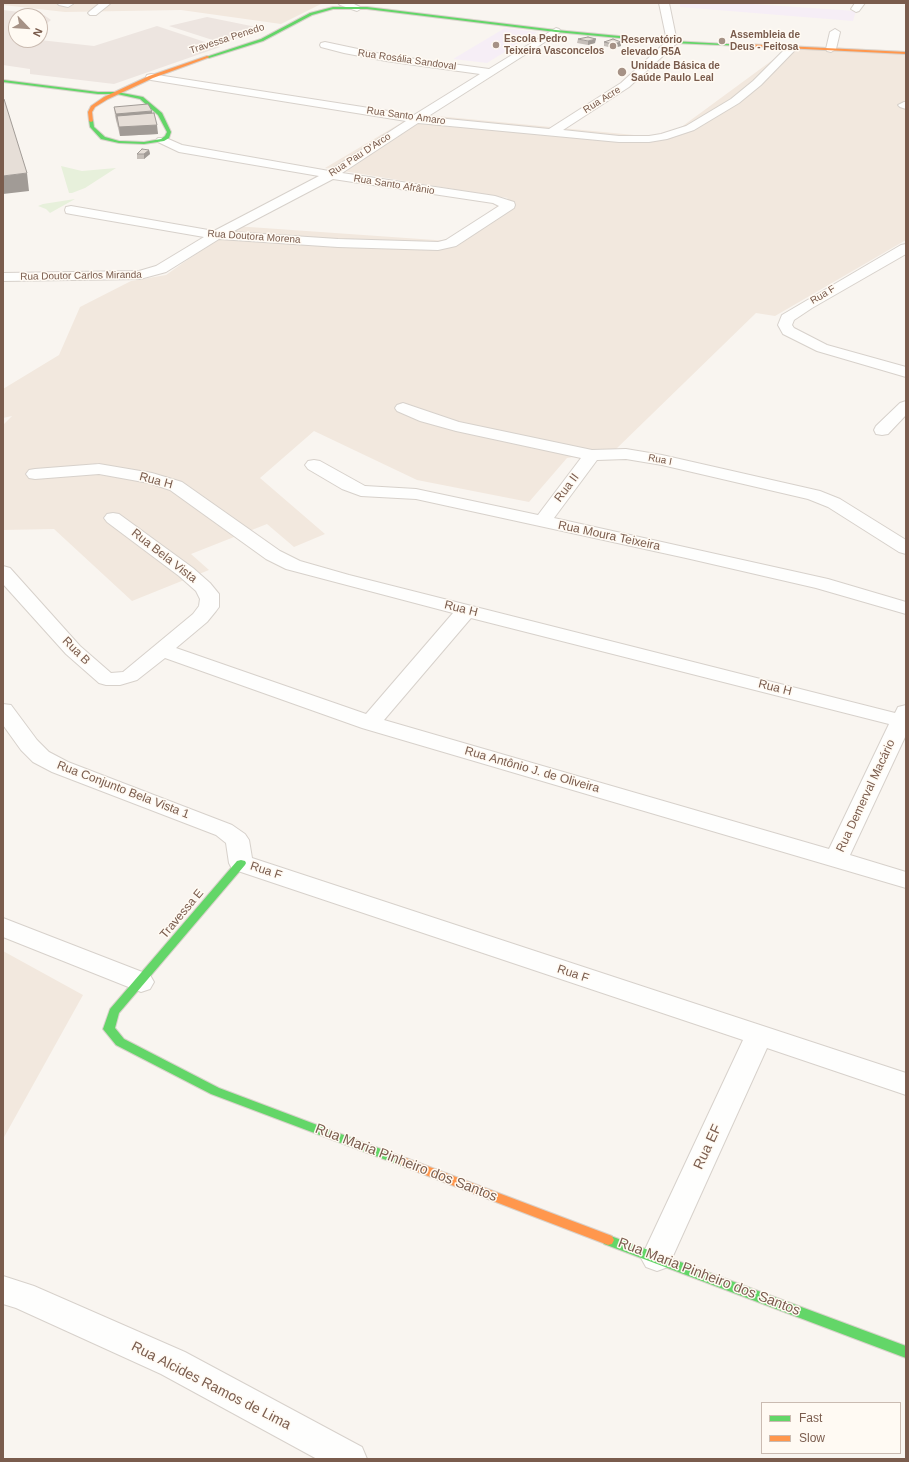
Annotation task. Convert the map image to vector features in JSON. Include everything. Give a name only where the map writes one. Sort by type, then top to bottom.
[{"type":"street","points":[[93,14],[106,3]]},
{"type":"street","points":[[664,3],[672,42]]},
{"type":"street","points":[[343,5],[357,8],[556,31],[672,42],[906,53]]},
{"type":"street","name":"Travessa Penedo","points":[[87,103],[106,98],[151,77],[183,65],[262,40],[317,11],[343,5]]},
{"type":"street","name":"Rua Pau D'Arco","points":[[180,259],[216,235],[331,175],[416,119],[556,31]]},
{"type":"street","points":[[831,50],[835,32]]},
{"type":"street","name":"Rua Acre","points":[[552,132],[625,85],[672,42]]},
{"type":"street","name":"Rua Rosália Sandoval","points":[[325,45],[379,57],[490,72]]},
{"type":"street","name":"Rua Santo Amaro","points":[[151,77],[416,119],[629,139],[649,139],[663,137],[690,128],[735,101],[757,83],[792,48]]},
{"type":"street","points":[[3,76],[92,88],[141,98],[160,114],[170,132],[167,137],[162,140],[144,143],[118,142],[104,138],[92,127],[87,103],[69,94],[48,87]]},
{"type":"street","points":[[92,88],[111,86],[151,77]]},
{"type":"street","points":[[3,81],[98,93],[117,93]]},
{"type":"street","points":[[106,98],[130,95]]},
{"type":"street","name":"Rua Santo Afrânio","points":[[162,140],[179,148],[331,175],[495,200],[509,205],[451,243],[438,246]]},
{"type":"street","name":"Rua Doutora Morena","points":[[71,210],[216,235],[338,243],[438,246]]},
{"type":"street","name":"Rua F","points":[[906,248],[852,278],[787,318],[785,325],[788,331],[822,348],[906,372]]},
{"type":"street","name":"Rua Doutor Carlos Miranda","points":[[3,277],[140,275],[161,269],[180,259]]},
{"type":"street","points":[[882,430],[906,406]]},
{"type":"street","name":"Rua I","points":[[403,408],[456,426],[592,455],[626,454],[662,460],[814,495],[840,507],[906,548]]},
{"type":"street","name":"Rua II","points":[[542,522],[592,455]]},
{"type":"street","name":"Rua Moura Teixeira","points":[[314,465],[348,485],[361,490],[379,493],[416,494],[814,581],[906,608]]},
{"type":"street","name":"Rua H","points":[[35,474],[99,469],[152,478],[176,486],[273,555],[293,565],[342,579],[904,718]]},
{"type":"street","name":"Rua Bela Vista","points":[[113,518],[186,572],[209,594],[209,607],[200,618],[162,650]]},
{"type":"street","name":"Rua B","points":[[3,572],[74,650],[106,679],[120,679],[130,676],[162,650]]},
{"type":"street","points":[[370,723],[467,610]]},
{"type":"street","name":"Rua Antônio J. de Oliveira","points":[[162,650],[370,723],[906,880]]},
{"type":"street","name":"Rua Conjunto Bela Vista 1","points":[[3,710],[41,757],[60,767],[224,830],[237,840],[241,863]]},
{"type":"street","name":"Rua Demerval Macário","points":[[836,860],[904,718]]},
{"type":"street","name":"Rua F","points":[[241,863],[906,1084]]},
{"type":"street","name":"Travessa E","points":[[141,982],[241,863]]},
{"type":"street","points":[[3,927],[141,982]]},
{"type":"street","name":"Rua Maria Pinheiro dos Santos","points":[[141,982],[114,1012],[109,1029],[120,1042],[215,1091],[906,1352]]},
{"type":"street","name":"Rua EF","points":[[657,1258],[759,1036]]},
{"type":"street","name":"Rua Alcides Ramos de Lima","points":[[3,1290],[23,1296],[173,1364],[350,1459]]},
{"type":"shaded area","points":[[3,3],[323,3],[281,24],[181,10],[65,12],[48,10],[48,8],[30,8],[3,5]]},
{"type":"shaded area","points":[[680,3],[737,3],[856,11],[853,21],[680,7]]},
{"type":"shaded area","points":[[3,10],[8,11],[8,48],[48,48],[48,41],[94,46],[157,26],[220,47],[114,84],[30,74],[30,69],[3,65]]},
{"type":"shaded area","points":[[207,17],[266,29],[222,43],[169,26]]},
{"type":"shaded area","name":"Escola Pedro Teixeira Vasconcelos","points":[[505,28],[537,32],[487,63],[453,59]]},
{"type":"shaded area","points":[[793,45],[906,51],[906,240],[775,316],[756,313],[614,451],[567,458],[529,502],[417,480],[314,431],[260,478],[325,534],[294,547],[267,524],[191,554],[209,570],[132,601],[54,529],[3,530],[3,425],[12,416],[3,418],[3,389],[59,355],[80,307],[131,281],[166,275],[235,226],[449,241],[508,198],[325,168],[416,114],[655,137],[680,128]]},
{"type":"shaded area","points":[[3,951],[83,995],[3,1139]]},
{"type":"green space","points":[[61,166],[82,171],[116,168],[85,188],[69,193]]},
{"type":"green space","points":[[75,199],[50,213],[46,209],[38,206],[43,204]]},
{"type":"building","points":[[588,37],[596,39],[588,41],[578,39]]},
{"type":"building","points":[[613,39],[621,42],[613,44],[604,42]]},
{"type":"building","points":[[4,99],[27,173],[3,176]]},
{"type":"building","points":[[148,104],[152,111],[116,114],[114,107]]},
{"type":"building","points":[[154,113],[157,125],[119,127],[117,116]]},
{"type":"building","points":[[142,149],[149,150],[144,154],[137,154]]},
{"type":"traffic: fast","points":[[208,57],[262,40],[311,14],[333,8],[367,8],[556,31],[672,42],[744,45]]},
{"type":"traffic: fast","points":[[3,81],[98,93],[117,93],[141,98],[160,114],[169,132],[167,137],[162,140],[144,143],[119,142],[103,138],[92,127],[91,121]]},
{"type":"traffic: fast","points":[[241,863],[114,1012],[109,1029],[120,1042],[215,1091],[406,1163]]},
{"type":"traffic: fast","points":[[608,1240],[906,1352]]},
{"type":"traffic: slow","points":[[744,45],[906,53]]},
{"type":"traffic: slow","points":[[91,121],[90,112],[93,106],[106,98],[151,77],[208,57]]},
{"type":"traffic: slow","points":[[406,1163],[608,1240]]},
{"type":"place","name":"Assembleia de Deus - Feitosa","points":[[722,41]]},
{"type":"place","name":"Escola Pedro Teixeira Vasconcelos","points":[[496,45]]},
{"type":"place","name":"Reservatório elevado R5A","points":[[613,46]]},
{"type":"place","name":"Unidade Básica de Saúde Paulo Leal","points":[[622,72]]}]
